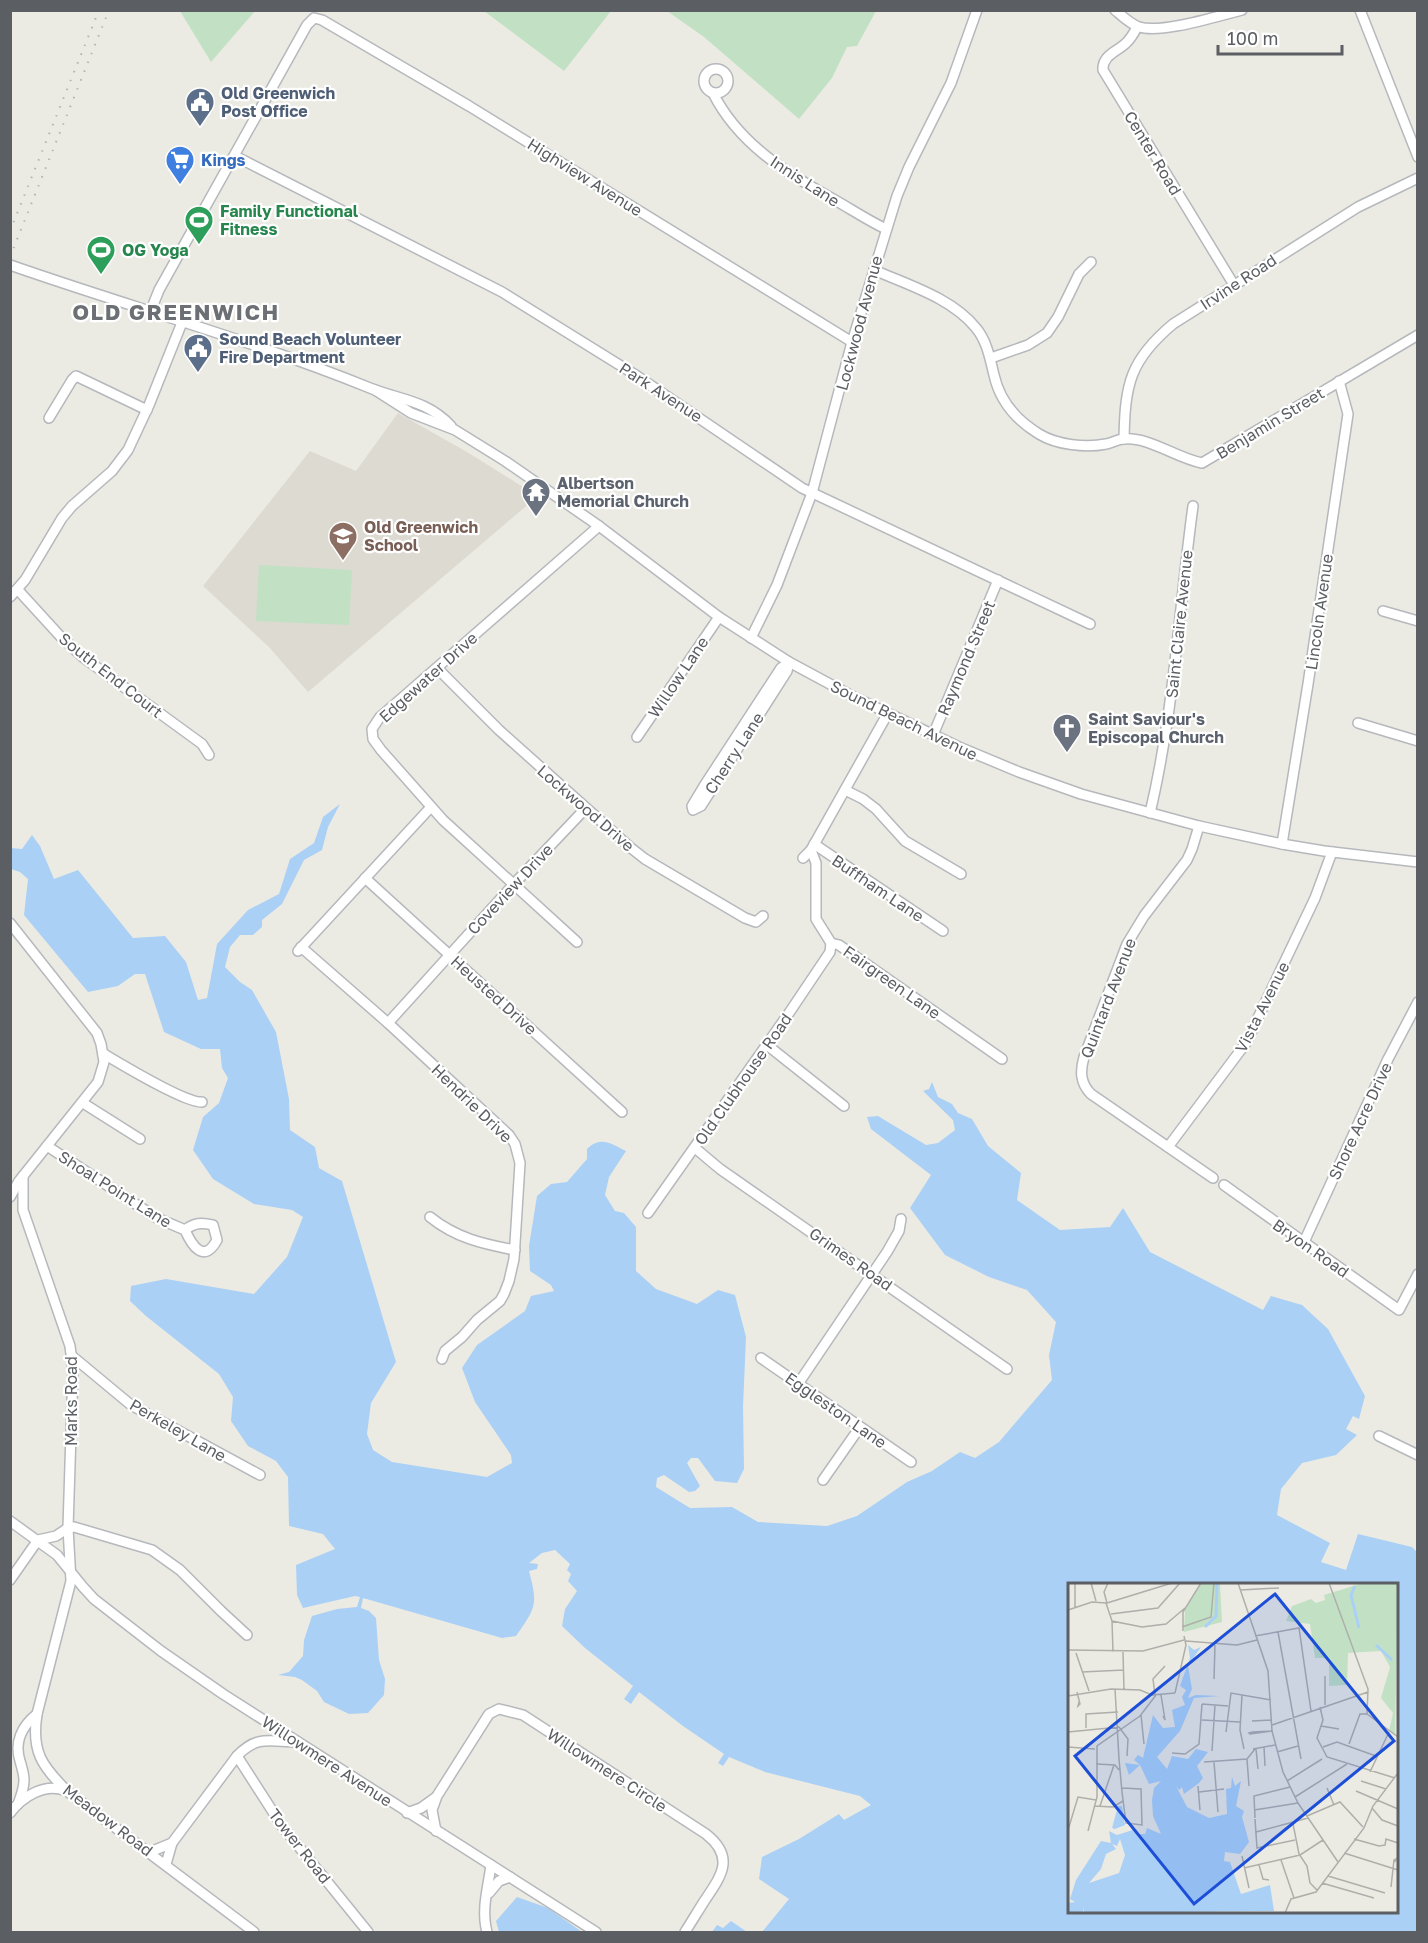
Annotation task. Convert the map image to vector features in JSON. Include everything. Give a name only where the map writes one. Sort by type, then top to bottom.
[{"type":"street","name":"Lockwood Avenue","points":[[751,638],[777,585],[812,493],[852,342],[886,228],[909,167],[951,83],[977,10]]},
{"type":"street","points":[[1115,10],[1137,27],[1162,28],[1242,10]]},
{"type":"street","points":[[1360,10],[1418,157]]},
{"type":"street","name":"Highview Avenue","points":[[235,156],[307,25],[314,18],[322,20],[469,106],[852,342]]},
{"type":"street","name":"Center Road","points":[[1137,27],[1126,44],[1105,59],[1103,70],[1234,285]]},
{"type":"street","name":"Innis Lane","points":[[713,93],[726,116],[782,168],[799,181],[886,228]]},
{"type":"street","points":[[151,310],[159,290],[235,156]]},
{"type":"street","name":"Park Avenue","points":[[235,156],[502,292],[634,374],[812,493],[1090,624]]},
{"type":"street","name":"Irvine Road","points":[[1124,439],[1127,391],[1133,371],[1141,356],[1173,324],[1358,207],[1418,178]]},
{"type":"street","points":[[991,358],[1028,345],[1047,333],[1058,317],[1079,274],[1091,262]]},
{"type":"street","name":"Sound Beach Avenue","points":[[10,265],[244,341],[375,390],[406,404],[418,415],[455,430],[513,466],[599,526],[719,617],[789,662],[888,713],[989,760],[1067,790],[1199,826],[1282,844],[1418,862]]},
{"type":"street","name":"Benjamin Street","points":[[874,270],[954,307],[967,318],[978,331],[991,358],[998,391],[1011,412],[1041,436],[1056,442],[1081,444],[1104,445],[1124,439],[1144,442],[1202,463],[1418,335]]},
{"type":"street","points":[[14,593],[28,576],[62,518],[123,458],[147,410],[183,320]]},
{"type":"street","points":[[49,418],[76,376],[147,410]]},
{"type":"street","name":"Lincoln Avenue","points":[[1282,844],[1348,414],[1339,381]]},
{"type":"street","name":"Sound Beach Avenue","points":[[406,404],[421,404],[455,430]]},
{"type":"street","points":[[418,415],[423,411],[421,404]]},
{"type":"street","name":"Saint Claire Avenue","points":[[1150,813],[1162,762],[1171,699],[1192,506]]},
{"type":"street","name":"Edgewater Drive","points":[[431,807],[381,750],[373,738],[372,729],[394,704],[599,526]]},
{"type":"street","name":"Raymond Street","points":[[933,735],[998,580]]},
{"type":"street","name":"South End Court","points":[[14,593],[72,648],[202,744],[209,755]]},
{"type":"street","points":[[1383,611],[1418,621]]},
{"type":"street","name":"Willow Lane","points":[[637,737],[719,617]]},
{"type":"street","name":"Cherry Lane","points":[[789,662],[787,671],[701,806],[693,810],[692,806],[704,786],[781,668],[789,662]]},
{"type":"street","name":"Lockwood Drive","points":[[437,668],[499,730],[585,809],[645,859],[759,919]]},
{"type":"street","points":[[803,858],[812,847],[888,713]]},
{"type":"street","points":[[1358,723],[1418,741]]},
{"type":"street","points":[[845,790],[876,809],[905,841],[960,874]]},
{"type":"street","points":[[365,878],[431,807],[577,942]]},
{"type":"street","name":"Coveview Drive","points":[[388,1023],[585,809]]},
{"type":"street","name":"Quintard Avenue","points":[[1168,1147],[1091,1094],[1085,1088],[1081,1067],[1127,944],[1144,916],[1187,860],[1199,826]]},
{"type":"street","name":"Buffham Lane","points":[[812,847],[943,931]]},
{"type":"street","name":"Fairgreen Lane","points":[[812,847],[816,863],[816,919],[831,943],[839,945],[1002,1059]]},
{"type":"street","name":"Vista Avenue","points":[[1168,1147],[1246,1043],[1315,898],[1332,852]]},
{"type":"street","name":"Hendrie Drive","points":[[365,878],[299,949],[388,1023],[501,1128],[515,1144],[520,1163],[515,1250],[509,1281],[500,1301],[477,1320],[446,1351],[442,1359]]},
{"type":"street","name":"Heusted Drive","points":[[365,878],[622,1112]]},
{"type":"street","points":[[10,923],[97,1033],[104,1054],[101,1074],[83,1103],[18,1178],[10,1197]]},
{"type":"street","name":"Old Clubhouse Road","points":[[648,1213],[767,1045],[830,952],[831,943]]},
{"type":"street","name":"Shore Acre Drive","points":[[1304,1242],[1388,1059],[1418,1002]]},
{"type":"street","points":[[767,1045],[844,1106]]},
{"type":"street","points":[[104,1054],[135,1073],[189,1100],[202,1102]]},
{"type":"street","points":[[83,1103],[140,1139]]},
{"type":"street","name":"Shoal Point Lane","points":[[47,1146],[158,1218],[185,1230]]},
{"type":"street","points":[[1168,1147],[1213,1178]]},
{"type":"street","name":"Grimes Road","points":[[695,1148],[720,1169],[1007,1369]]},
{"type":"street","name":"Marks Road","points":[[18,1178],[23,1210],[72,1356],[68,1528],[68,1548],[72,1571]]},
{"type":"street","name":"Bryon Road","points":[[1224,1185],[1399,1310],[1418,1274]]},
{"type":"street","points":[[12,1208],[23,1210]]},
{"type":"street","points":[[430,1217],[449,1231],[464,1238],[515,1250]]},
{"type":"street","points":[[798,1384],[899,1231],[901,1219]]},
{"type":"street","name":"Perkeley Lane","points":[[72,1356],[131,1405],[260,1475]]},
{"type":"street","name":"Eggleston Lane","points":[[761,1358],[910,1462]]},
{"type":"street","points":[[823,1480],[860,1427]]},
{"type":"street","points":[[1379,1436],[1418,1455]]},
{"type":"street","points":[[10,1521],[57,1555],[72,1571]]},
{"type":"street","points":[[10,1580],[38,1540],[56,1536],[68,1528],[87,1530],[152,1550],[186,1575],[220,1611],[247,1635]]},
{"type":"street","name":"Meadow Road","points":[[72,1571],[68,1596],[37,1714],[34,1734],[39,1754],[54,1777],[68,1792],[254,1932]]},
{"type":"street","name":"Willowmere Avenue","points":[[72,1571],[88,1593],[125,1624],[223,1694],[596,1932]]},
{"type":"street","name":"Willowmere Circle","points":[[436,1831],[432,1810],[437,1796],[489,1714],[499,1709],[523,1715],[698,1829],[718,1846],[723,1858],[720,1879],[685,1932]]},
{"type":"street","points":[[18,1804],[24,1780],[19,1759],[20,1737],[22,1730],[37,1714]]},
{"type":"street","points":[[166,1864],[172,1843],[237,1756],[249,1745],[258,1741],[298,1742]]},
{"type":"street","name":"Tower Road","points":[[237,1756],[282,1826],[368,1932]]},
{"type":"street","points":[[10,1813],[25,1797],[40,1791],[61,1789],[68,1792]]},
{"type":"street","name":"Willowmere Circle","points":[[407,1813],[421,1808],[437,1796]]},
{"type":"street","points":[[150,1852],[172,1843]]},
{"type":"street","points":[[487,1932],[483,1910],[488,1895],[491,1865]]},
{"type":"street","points":[[488,1895],[499,1881],[510,1877]]},
{"type":"shaded area","name":"Old Greenwich School","points":[[398,413],[538,496],[308,692],[269,647],[203,586],[310,451],[356,471]]},
{"type":"green space","points":[[180,11],[255,11],[211,62]]},
{"type":"green space","points":[[484,11],[611,11],[564,71]]},
{"type":"green space","points":[[667,11],[876,11],[857,46],[847,47],[832,78],[799,119],[704,37]]},
{"type":"green space","points":[[259,565],[352,570],[349,625],[256,621]]},
{"type":"water","points":[[340,804],[328,827],[322,850],[304,860],[282,904],[262,920],[262,927],[253,935],[240,935],[230,947],[225,967],[252,990],[276,1032],[289,1099],[290,1130],[315,1147],[319,1168],[342,1181],[396,1362],[371,1403],[367,1434],[373,1450],[392,1462],[487,1477],[512,1463],[511,1455],[475,1402],[462,1368],[477,1345],[525,1311],[531,1296],[554,1291],[551,1285],[530,1271],[529,1246],[537,1196],[551,1184],[567,1182],[587,1159],[587,1149],[597,1142],[606,1142],[626,1151],[609,1177],[605,1195],[615,1211],[624,1213],[636,1227],[636,1271],[656,1289],[697,1304],[718,1290],[735,1295],[746,1337],[743,1407],[744,1469],[737,1483],[715,1481],[698,1458],[691,1458],[687,1463],[700,1486],[695,1491],[689,1492],[664,1475],[657,1478],[656,1487],[690,1508],[732,1507],[758,1522],[827,1526],[857,1516],[907,1482],[932,1471],[960,1452],[975,1458],[999,1442],[1052,1380],[1049,1355],[1056,1322],[1027,1290],[989,1277],[945,1255],[910,1208],[931,1175],[871,1129],[867,1117],[878,1116],[926,1145],[938,1143],[955,1130],[953,1120],[923,1091],[929,1089],[932,1082],[938,1097],[952,1104],[958,1113],[972,1119],[988,1146],[1021,1173],[1017,1200],[1060,1230],[1110,1227],[1123,1208],[1150,1252],[1263,1310],[1271,1296],[1302,1305],[1328,1329],[1365,1396],[1359,1419],[1353,1416],[1346,1429],[1357,1435],[1336,1455],[1302,1463],[1281,1489],[1277,1515],[1330,1543],[1321,1562],[1346,1570],[1358,1534],[1412,1547],[1417,1552],[1417,1932],[762,1932],[789,1899],[759,1879],[762,1857],[799,1839],[839,1814],[844,1820],[871,1805],[860,1796],[765,1772],[729,1757],[723,1766],[718,1763],[724,1754],[639,1692],[631,1704],[624,1699],[633,1686],[585,1648],[562,1626],[565,1609],[577,1591],[568,1581],[571,1574],[567,1570],[570,1564],[555,1550],[542,1553],[529,1563],[538,1564],[537,1569],[529,1571],[534,1591],[533,1605],[528,1618],[516,1636],[502,1638],[363,1598],[361,1608],[369,1611],[376,1618],[379,1660],[385,1679],[384,1695],[368,1713],[349,1714],[324,1702],[317,1691],[302,1680],[278,1675],[289,1672],[303,1656],[304,1640],[312,1616],[337,1609],[357,1607],[360,1597],[355,1596],[303,1608],[297,1595],[296,1565],[335,1549],[323,1534],[289,1526],[288,1477],[276,1461],[248,1446],[231,1421],[233,1397],[219,1374],[130,1301],[131,1286],[166,1279],[254,1294],[287,1257],[303,1217],[292,1210],[254,1204],[213,1179],[193,1150],[203,1117],[219,1103],[228,1078],[222,1068],[220,1049],[201,1049],[164,1032],[145,974],[135,974],[118,986],[88,992],[24,915],[28,879],[20,872],[11,869],[11,848],[22,849],[32,835],[40,846],[54,879],[78,870],[133,938],[165,936],[186,962],[198,1000],[207,998],[217,944],[248,910],[279,894],[290,859],[314,843],[323,817]]},
{"type":"water","points":[[517,1897],[548,1908],[582,1932],[499,1932],[496,1921]]},
{"type":"water","points":[[731,1921],[747,1932],[712,1932],[717,1925],[723,1928]]},
{"type":"railway","points":[[10,231],[99,10]]},
{"type":"railway","points":[[10,257],[109,10]]},
{"type":"place","name":"Old Greenwich Post Office","points":[[200,128]]},
{"type":"place","name":"Kings","points":[[180,186]]},
{"type":"place","name":"Family Functional Fitness","points":[[199,246]]},
{"type":"place","name":"OG Yoga","points":[[101,276]]},
{"type":"place","name":"Sound Beach Volunteer Fire Department","points":[[198,374]]},
{"type":"place","name":"Albertson Memorial Church","points":[[536,518]]},
{"type":"place","name":"Old Greenwich School","points":[[343,562]]},
{"type":"place","name":"Saint Saviour's Episcopal Church","points":[[1067,754]]},
{"type":"district","name":"OLD GREENWICH","points":[[176,311]]}]
